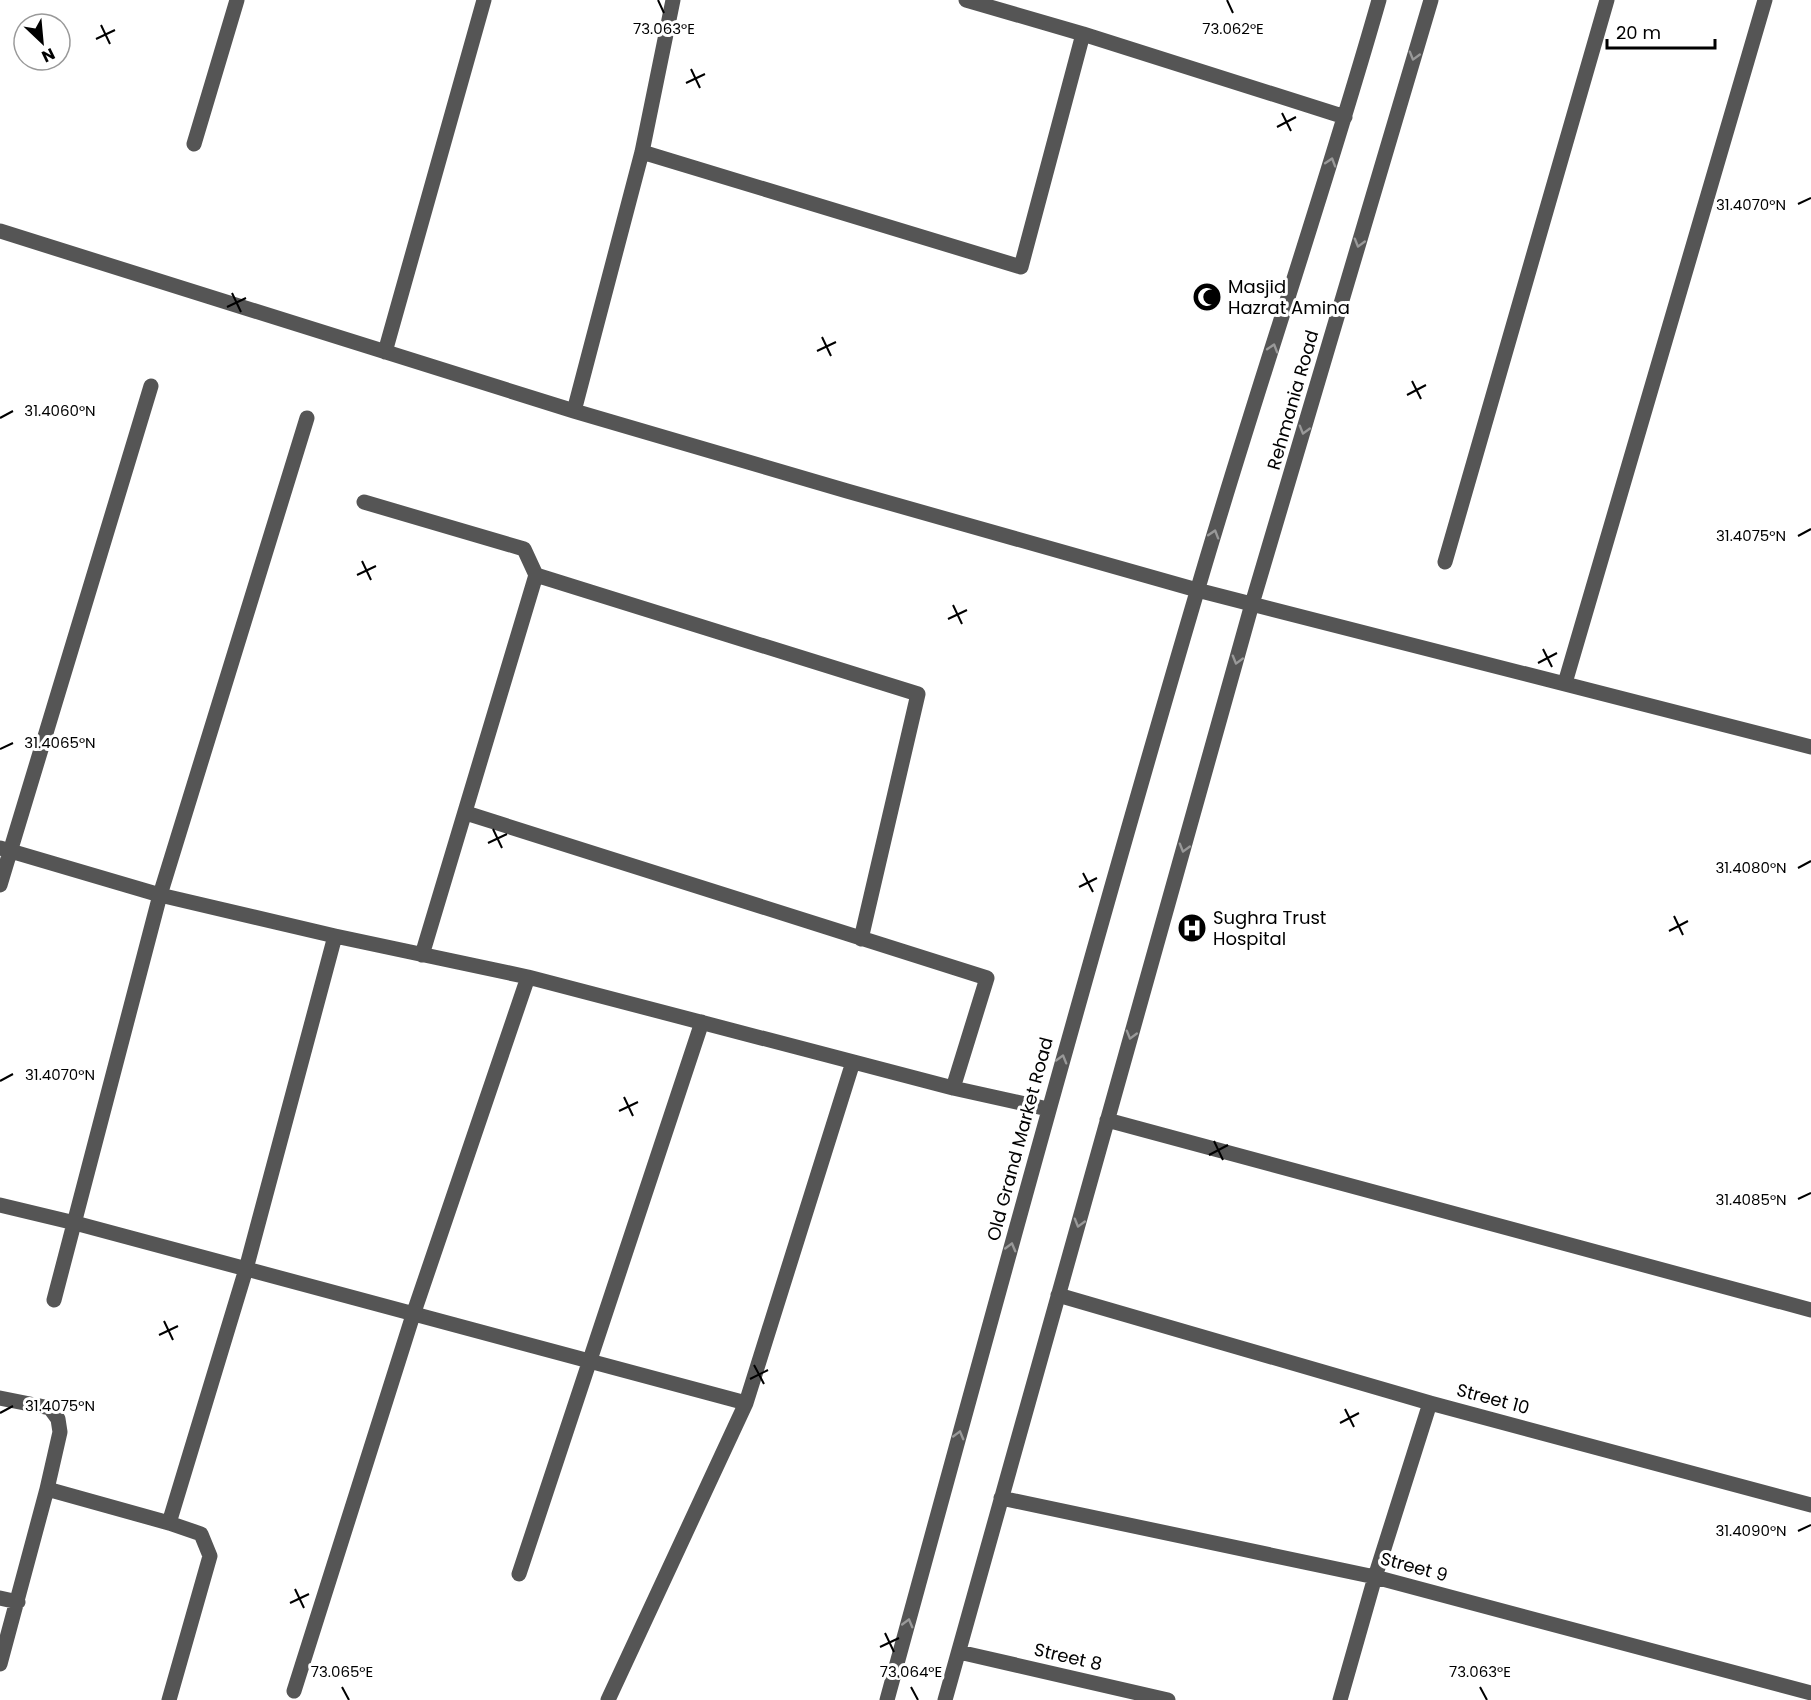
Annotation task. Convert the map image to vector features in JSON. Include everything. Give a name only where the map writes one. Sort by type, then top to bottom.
[{"type":"street","points":[[194,144],[237,0]]},
{"type":"street","points":[[385,352],[484,0]]},
{"type":"street","points":[[574,411],[642,152],[673,0]]},
{"type":"street","points":[[966,0],[1083,34],[1345,117]]},
{"type":"street","name":"Rehmania Road","points":[[1197,590],[1345,117],[1379,0]]},
{"type":"street","name":"Rehmania Road","points":[[1252,603],[1431,0]]},
{"type":"street","points":[[1446,562],[1607,0]]},
{"type":"street","points":[[1565,684],[1765,0]]},
{"type":"street","points":[[642,152],[1021,267],[1083,34]]},
{"type":"street","points":[[0,231],[574,411],[1197,590],[1811,747]]},
{"type":"street","points":[[0,885],[5,850],[151,386]]},
{"type":"street","points":[[54,1300],[160,895],[308,418]]},
{"type":"street","points":[[364,502],[524,549],[536,575],[422,956]]},
{"type":"street","points":[[536,575],[918,694],[861,939]]},
{"type":"street","name":"Old Grand Market Road","points":[[887,1700],[1048,1108],[1197,590]]},
{"type":"street","points":[[945,1700],[1252,603]]},
{"type":"street","points":[[466,813],[987,978],[953,1088]]},
{"type":"street","points":[[5,850],[160,895],[422,956],[528,977],[953,1088],[1048,1108]]},
{"type":"street","points":[[169,1523],[246,1269],[335,936]]},
{"type":"street","points":[[294,1691],[413,1315],[528,977]]},
{"type":"street","points":[[519,1574],[702,1022]]},
{"type":"street","points":[[608,1700],[746,1403],[853,1062]]},
{"type":"street","points":[[1107,1120],[1811,1310]]},
{"type":"street","points":[[0,1205],[75,1223],[746,1403]]},
{"type":"street","points":[[1058,1295],[1430,1403]]},
{"type":"street","points":[[0,1398],[50,1408],[58,1419],[60,1432],[18,1602],[0,1664]]},
{"type":"street","name":"Street 10","points":[[1340,1700],[1375,1576],[1430,1403],[1811,1505]]},
{"type":"street","points":[[47,1489],[201,1534],[210,1556],[170,1700]]},
{"type":"street","name":"Street 9","points":[[1001,1498],[1375,1576],[1811,1693]]},
{"type":"street","points":[[0,1598],[18,1602]]},
{"type":"street","name":"Street 8","points":[[959,1652],[1168,1700]]},
{"type":"place","name":"Masjid Hazrat Amina","points":[[1207,297]]},
{"type":"place","name":"Sughra Trust Hospital","points":[[1192,928]]}]
